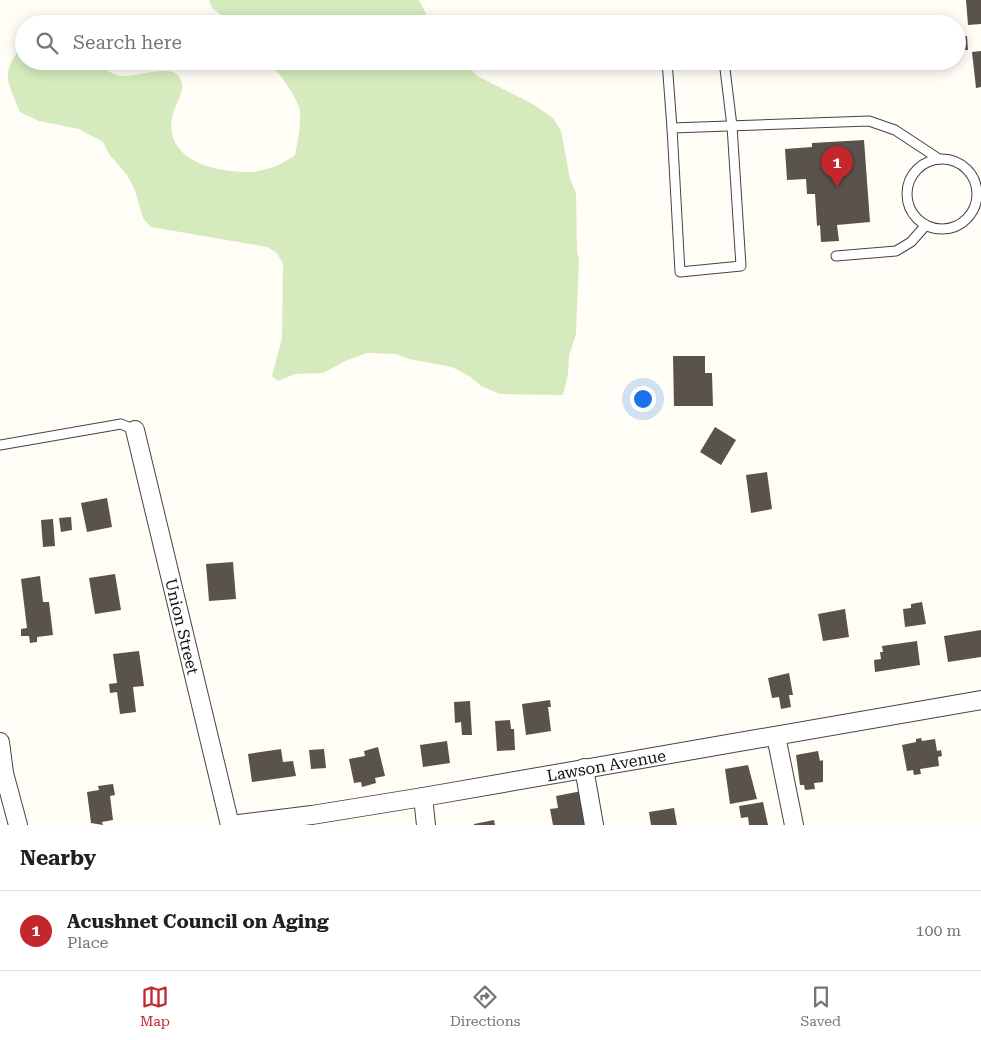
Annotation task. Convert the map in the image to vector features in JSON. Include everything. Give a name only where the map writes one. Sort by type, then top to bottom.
[{"type":"street","name":"Union Street","points":[[135,430],[231,825]]},
{"type":"street","name":"Lawson Avenue","points":[[231,825],[423,797],[981,700]]},
{"type":"street","points":[[776,736],[794,825]]},
{"type":"street","points":[[0,742],[4,773],[18,825]]},
{"type":"street","points":[[584,768],[594,825]]},
{"type":"street","points":[[423,797],[426,825]]},
{"type":"lane","points":[[668,70],[680,272],[741,266],[732,126],[725,70]]},
{"type":"lane","points":[[672,128],[870,120],[895,130],[938,159],[958,163],[966,168],[979,185],[975,205],[964,222],[945,229],[926,225],[911,211],[907,192],[909,182],[920,166],[938,159]]},
{"type":"lane","points":[[836,256],[896,250],[911,242],[926,225]]},
{"type":"lane","points":[[0,445],[121,424],[135,430]]},
{"type":"green space","points":[[209,0],[419,0],[426,15],[221,15],[212,8]]},
{"type":"green space","points":[[15,56],[15,70],[107,70],[123,76],[158,71],[175,73],[182,82],[181,93],[172,118],[172,132],[176,144],[183,153],[193,160],[217,169],[230,171],[249,172],[264,170],[295,155],[300,111],[296,99],[276,70],[472,70],[477,76],[531,103],[553,118],[561,131],[570,179],[576,193],[577,251],[579,259],[576,334],[569,356],[568,374],[563,395],[500,394],[481,386],[471,377],[452,367],[409,359],[396,354],[367,353],[345,361],[323,373],[295,374],[278,381],[272,376],[282,338],[283,264],[277,253],[267,247],[151,227],[143,218],[135,190],[127,175],[109,154],[103,142],[79,129],[39,121],[20,112],[9,84],[8,70]]},
{"type":"building","points":[[966,0],[981,0],[981,24],[968,25]]},
{"type":"building","points":[[967,36],[968,50],[966,50]]},
{"type":"building","points":[[981,51],[981,87],[976,88],[972,52]]},
{"type":"building","points":[[864,140],[870,222],[837,225],[839,241],[821,242],[820,225],[817,226],[815,194],[807,194],[806,179],[787,180],[785,149],[812,147],[812,143]]},
{"type":"building","points":[[673,356],[705,356],[705,373],[712,373],[713,406],[674,406]]},
{"type":"building","points":[[715,427],[736,440],[721,465],[700,452]]},
{"type":"building","points":[[767,472],[772,509],[751,513],[746,475]]},
{"type":"building","points":[[107,498],[112,527],[87,532],[81,503]]},
{"type":"building","points":[[71,517],[72,530],[61,532],[59,518]]},
{"type":"building","points":[[53,519],[55,546],[43,547],[41,520]]},
{"type":"building","points":[[233,562],[236,599],[209,601],[206,564]]},
{"type":"building","points":[[115,574],[121,610],[95,614],[89,578]]},
{"type":"building","points":[[40,576],[43,602],[49,602],[53,635],[37,637],[37,642],[30,643],[29,636],[21,636],[21,629],[27,628],[21,579]]},
{"type":"building","points":[[922,602],[926,624],[905,627],[903,609],[911,608],[911,604]]},
{"type":"building","points":[[845,609],[849,637],[823,641],[818,614]]},
{"type":"building","points":[[981,630],[981,657],[948,662],[944,636]]},
{"type":"building","points":[[917,641],[920,665],[875,672],[874,660],[881,659],[880,652],[883,652],[882,646]]},
{"type":"building","points":[[139,651],[144,686],[133,687],[136,712],[120,714],[117,692],[110,693],[109,684],[117,683],[113,654]]},
{"type":"building","points":[[789,673],[793,695],[789,695],[791,707],[781,709],[779,697],[772,698],[768,678]]},
{"type":"building","points":[[550,700],[551,707],[548,707],[551,731],[526,735],[522,704]]},
{"type":"building","points":[[470,701],[472,735],[462,735],[461,722],[455,723],[454,702]]},
{"type":"building","points":[[510,720],[511,729],[514,729],[515,750],[497,751],[495,721]]},
{"type":"building","points":[[921,738],[922,741],[935,739],[937,751],[941,750],[942,756],[938,757],[939,766],[920,769],[921,774],[914,775],[913,770],[907,771],[902,745],[916,742],[916,739]]},
{"type":"building","points":[[447,741],[450,763],[423,767],[420,745]]},
{"type":"building","points":[[378,747],[385,776],[375,778],[376,783],[362,787],[361,782],[354,783],[349,759],[365,756],[364,751]]},
{"type":"building","points":[[281,749],[283,762],[293,761],[296,776],[252,782],[248,754]]},
{"type":"building","points":[[324,749],[326,768],[311,769],[309,750]]},
{"type":"building","points":[[818,751],[820,761],[823,760],[823,782],[814,783],[815,789],[805,790],[804,785],[800,785],[796,755]]},
{"type":"building","points":[[748,765],[757,799],[730,804],[725,769]]},
{"type":"building","points":[[113,784],[115,795],[110,796],[113,820],[102,822],[103,825],[91,823],[87,792],[99,790],[98,786]]},
{"type":"building","points":[[587,790],[587,814],[583,815],[585,825],[553,825],[550,809],[558,808],[556,796]]},
{"type":"building","points":[[763,802],[768,825],[749,825],[748,817],[741,818],[739,806]]},
{"type":"building","points":[[674,808],[677,825],[651,825],[649,812]]},
{"type":"building","points":[[494,820],[495,825],[474,825],[474,824]]},
{"type":"place","name":"Acushnet Council on Aging","points":[[837,187]]}]
